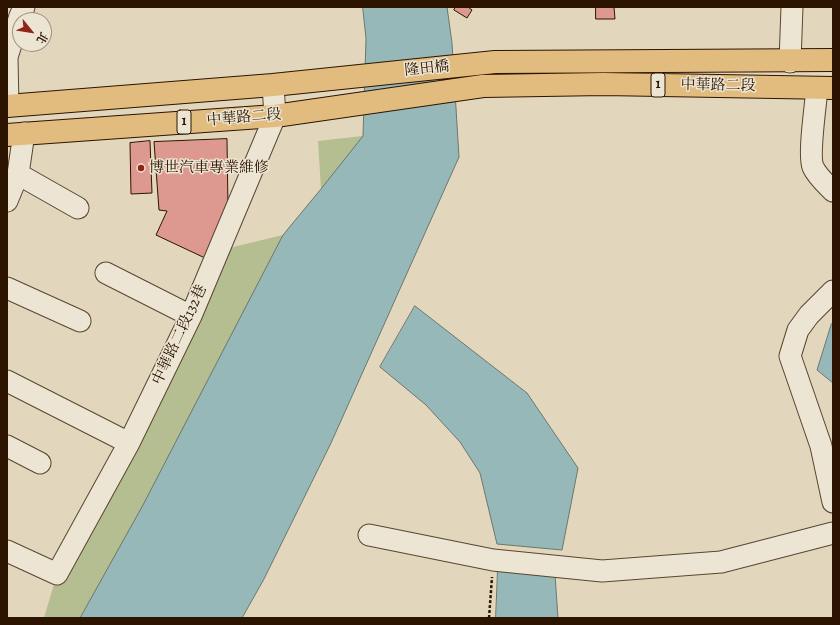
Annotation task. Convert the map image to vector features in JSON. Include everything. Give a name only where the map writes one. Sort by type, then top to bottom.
[{"type":"main road","name":"中華路二段","points":[[495,62],[790,62],[833,60]]},
{"type":"main road","name":"隆田橋","points":[[358,76],[495,62]]},
{"type":"main road","name":"中華路二段","points":[[7,106],[273,85],[358,76]]},
{"type":"main road","name":"中華路二段","points":[[483,86],[604,84],[825,88]]},
{"type":"main road","name":"隆田橋","points":[[361,104],[483,86]]},
{"type":"main road","name":"中華路二段","points":[[16,134],[275,116],[361,104]]},
{"type":"street","points":[[7,106],[7,57],[24,7]]},
{"type":"street","points":[[790,62],[792,7]]},
{"type":"street","name":"中華路二段132巷","points":[[7,551],[57,574],[129,443],[191,316],[275,116],[273,85]]},
{"type":"street","points":[[825,88],[812,146],[812,166],[822,181],[833,191]]},
{"type":"street","points":[[7,201],[18,174],[16,134]]},
{"type":"street","points":[[18,174],[78,208]]},
{"type":"street","points":[[106,273],[191,316]]},
{"type":"street","points":[[7,288],[80,321]]},
{"type":"street","points":[[833,291],[808,314],[798,330],[790,356],[821,446],[833,502]]},
{"type":"street","points":[[7,381],[129,443]]},
{"type":"street","points":[[7,446],[40,463]]},
{"type":"street","points":[[369,535],[493,560],[602,571],[721,562],[833,533]]},
{"type":"path","points":[[489,618],[493,560]]},
{"type":"green space","points":[[424,129],[459,157],[188,618],[44,618],[57,574],[229,248],[283,235],[321,189],[318,141]]},
{"type":"water","points":[[363,7],[447,7],[452,43],[459,157],[331,443],[264,579],[242,618],[80,618],[143,505],[283,235],[363,136],[366,39]]},
{"type":"water","points":[[415,306],[527,393],[578,468],[562,550],[497,544],[480,473],[460,442],[426,405],[380,367]]},
{"type":"water","points":[[833,322],[833,383],[817,370]]},
{"type":"water","points":[[498,568],[555,575],[558,618],[496,618]]},
{"type":"building","points":[[456,7],[468,7],[472,10],[467,18],[454,10]]},
{"type":"building","points":[[596,7],[614,7],[615,19],[596,19]]},
{"type":"building","points":[[227,139],[228,208],[205,258],[156,235],[167,211],[159,210],[154,142]]},
{"type":"building","name":"博世汽車專業維修","points":[[150,141],[152,193],[131,194],[130,143]]},
{"type":"place","name":"博世汽車專業維修","points":[[141,168]]}]
